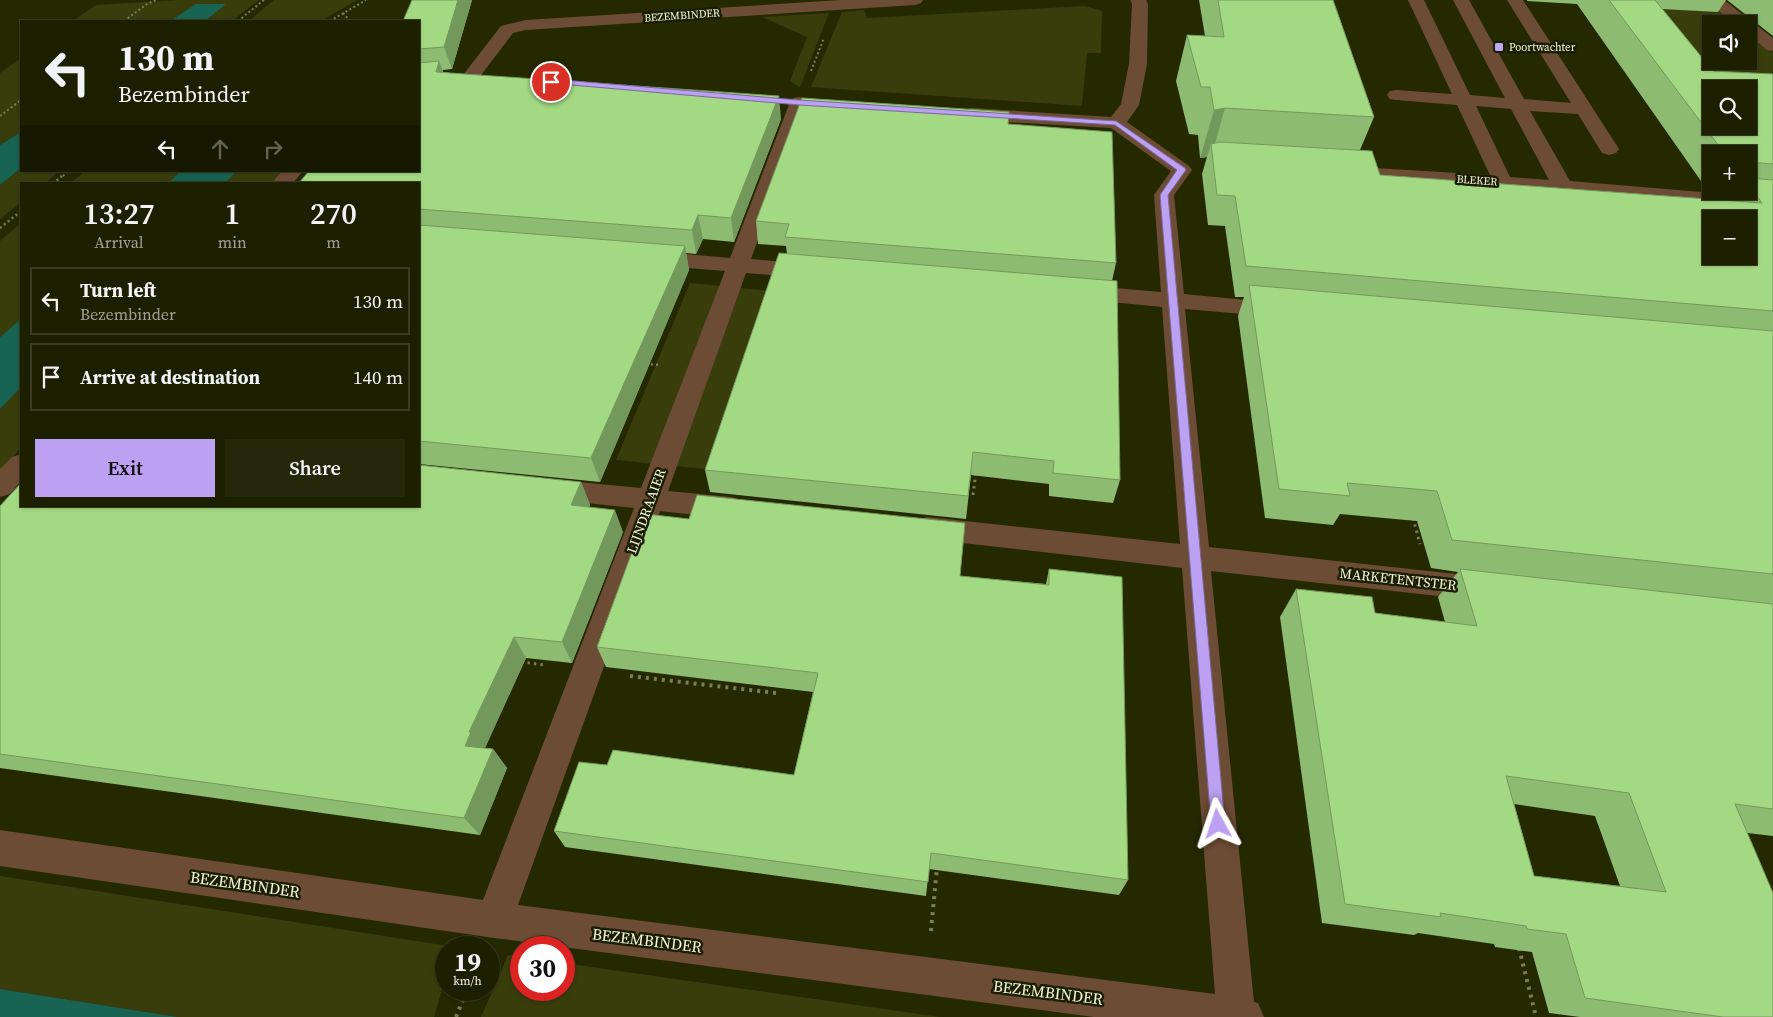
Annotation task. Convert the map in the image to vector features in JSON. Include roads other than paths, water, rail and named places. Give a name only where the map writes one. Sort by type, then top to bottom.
[{"type":"street","name":"BEZEMBINDER","points":[[471,76],[507,29],[526,25],[915,0]]},
{"type":"street","points":[[1116,123],[1130,105],[1138,64],[1140,4],[1138,0]]},
{"type":"street","points":[[1416,0],[1503,182]]},
{"type":"street","points":[[1461,0],[1563,187]]},
{"type":"street","points":[[1515,0],[1609,150]]},
{"type":"street","points":[[1714,0],[1733,15]]},
{"type":"street","points":[[1757,33],[1773,46]]},
{"type":"street","points":[[1396,95],[1582,109]]},
{"type":"street","points":[[779,101],[818,104]]},
{"type":"street","name":"LIJNDRAAIER","points":[[494,920],[799,102]]},
{"type":"street","points":[[956,113],[1116,123],[1192,168],[1164,195],[1238,1017]]},
{"type":"street","name":"BLEKER","points":[[1328,171],[1503,182],[1773,204]]},
{"type":"street","points":[[283,182],[292,172]]},
{"type":"street","points":[[632,257],[833,273]]},
{"type":"street","points":[[1055,290],[1301,312]]},
{"type":"street","points":[[0,487],[20,465]]},
{"type":"street","points":[[525,486],[757,511]]},
{"type":"street","name":"MARKETENTSTER","points":[[902,526],[1195,556],[1507,592]]},
{"type":"street","name":"BEZEMBINDER","points":[[0,848],[494,920],[1238,1017]]},
{"type":"water","points":[[196,4],[226,4],[206,20],[172,20]]},
{"type":"water","points":[[20,133],[20,169],[0,185],[0,145]]},
{"type":"water","points":[[180,172],[236,172],[226,182],[169,182]]},
{"type":"water","points":[[20,320],[20,388],[0,409],[0,337]]},
{"type":"water","points":[[0,989],[178,1017],[0,1017]]},
{"type":"place","name":"Poortwachter","points":[[1499,47]]}]
